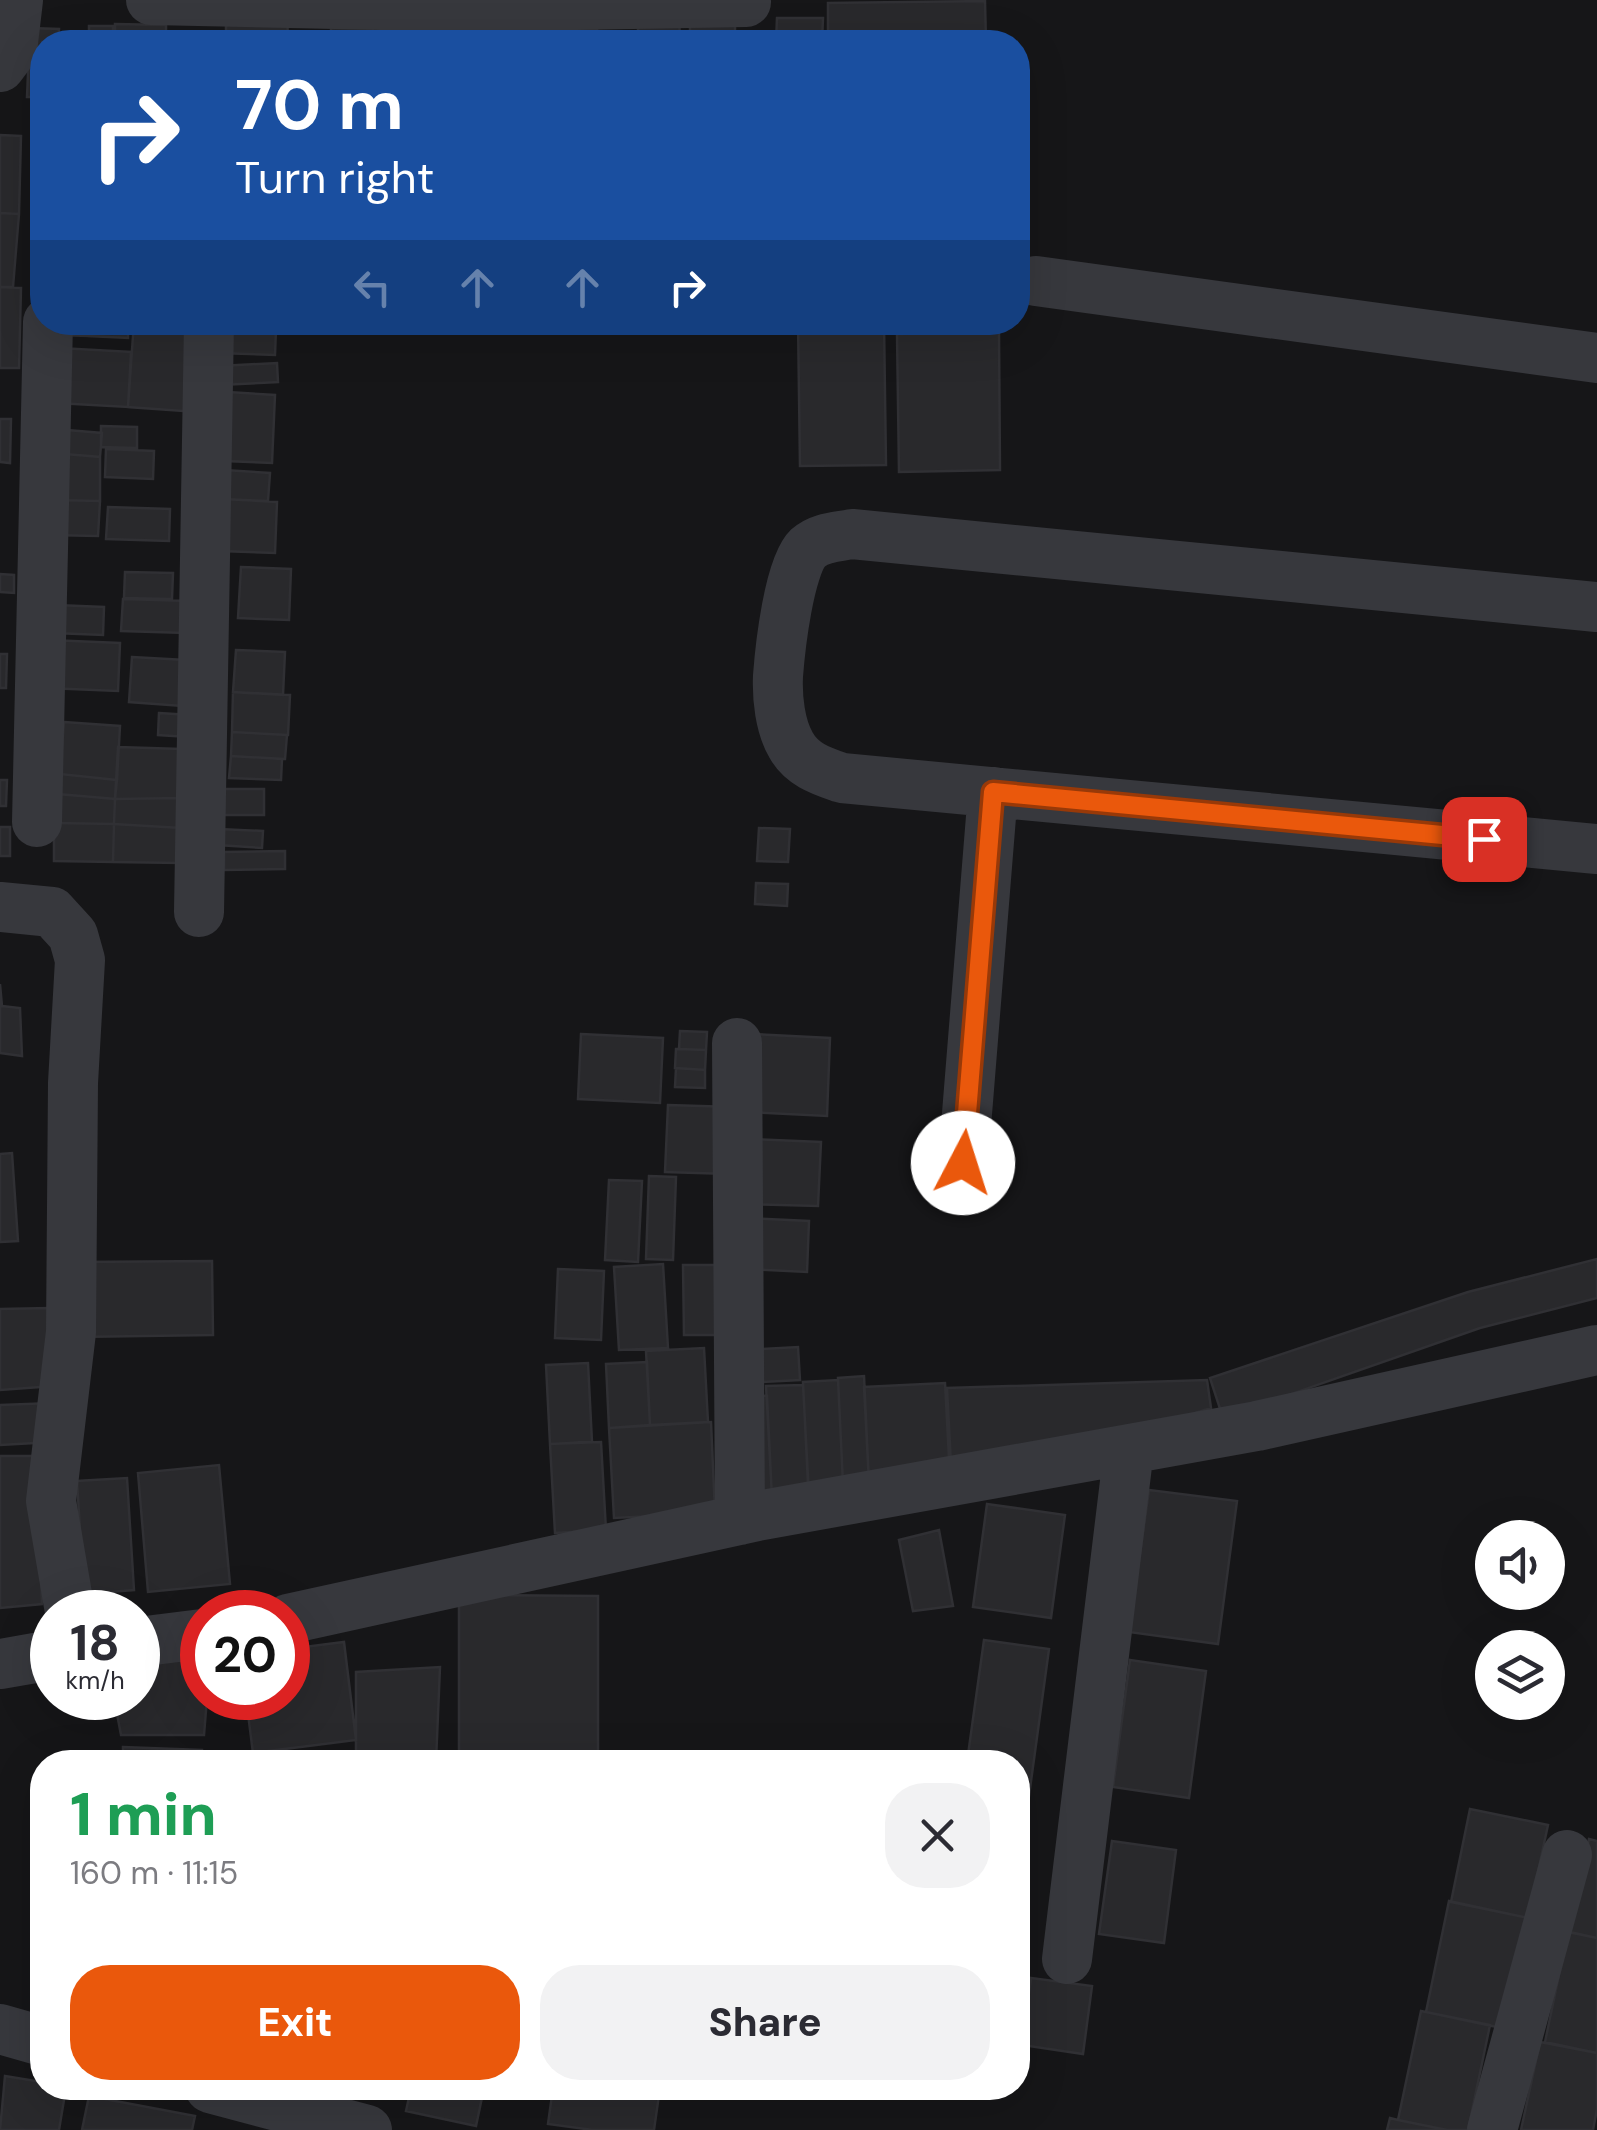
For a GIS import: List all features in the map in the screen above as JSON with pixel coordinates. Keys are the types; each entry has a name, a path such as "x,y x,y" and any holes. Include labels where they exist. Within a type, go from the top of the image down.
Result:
{"street":[{"path":"0,67 12,50 18,0"},
{"path":"152,0 218,16 746,2"},
{"path":"1036,281 1597,358"},
{"path":"37,822 48,335"},
{"path":"199,912 209,335"},
{"path":"1597,607 852,534 819,540 804,551 794,574 778,678 781,719 792,746 810,766 842,778 1597,850"},
{"path":"963,1163 993,792"},
{"path":"0,907 52,912 72,934 80,960 73,1083 71,1332 51,1501 66,1590"},
{"path":"737,1044 740,1520"},
{"path":"310,1613 740,1520 1256,1426 1597,1350"},
{"path":"1067,1960 1128,1449"},
{"path":"0,1664 30,1659"},
{"path":"1492,2130 1567,1855"},
{"path":"0,2029 30,2038"},
{"path":"232,2100 367,2130"}],"building":[{"path":"985,1 986,30 828,30 828,3"},
{"path":"690,6 735,6 735,30 690,30"},
{"path":"287,8 288,30 226,30 226,9"},
{"path":"500,11 501,30 391,30 391,13"},
{"path":"373,12 373,30 331,30 331,13"},
{"path":"525,12 550,12 549,30 524,30"},
{"path":"550,12 570,12 570,30 549,30"},
{"path":"679,12 680,30 638,30 638,14"},
{"path":"580,15 597,15 597,30 580,30"},
{"path":"777,18 823,18 822,30 776,30"},
{"path":"115,24 166,25 166,30 115,30"},
{"path":"89,26 113,26 113,30 89,30"},
{"path":"30,28 59,29 30,30 27,97"},
{"path":"0,135 21,136 19,214 0,213"},
{"path":"0,213 19,214 13,287 0,287"},
{"path":"0,287 21,288 19,368 0,368"},
{"path":"128,335 128,338 88,336"},
{"path":"133,335 201,335 197,412 128,407"},
{"path":"221,335 276,335 275,355 220,353"},
{"path":"798,335 884,335 886,465 800,466"},
{"path":"897,335 999,335 1000,470 899,472"},
{"path":"59,348 131,352 128,407 57,403"},
{"path":"277,363 278,382 221,385 220,366"},
{"path":"228,392 275,395 272,463 225,461"},
{"path":"0,419 11,419 10,463 0,462"},
{"path":"101,426 137,427 137,448 101,447"},
{"path":"55,429 102,433 100,457 53,453"},
{"path":"106,449 154,451 153,479 105,477"},
{"path":"53,453 100,457 100,501 52,500"},
{"path":"224,470 270,473 268,501 223,499"},
{"path":"223,499 277,502 275,553 221,551"},
{"path":"52,500 100,501 98,536 50,535"},
{"path":"108,507 170,509 169,541 106,539"},
{"path":"241,567 291,569 289,620 238,618"},
{"path":"125,572 173,573 172,599 124,598"},
{"path":"0,574 14,575 14,593 0,592"},
{"path":"123,599 187,601 186,633 121,631"},
{"path":"56,605 104,607 103,635 54,633"},
{"path":"49,640 120,643 118,691 47,688"},
{"path":"236,650 285,652 283,695 233,692"},
{"path":"0,654 7,654 6,688 0,688"},
{"path":"132,657 185,660 182,706 129,702"},
{"path":"233,692 290,695 288,735 232,732"},
{"path":"159,713 190,715 188,737 158,735"},
{"path":"64,722 120,726 117,780 60,774"},
{"path":"232,732 287,735 285,759 231,756"},
{"path":"118,747 181,749 181,798 115,799"},
{"path":"231,756 282,759 281,780 229,778"},
{"path":"60,774 117,780 115,799 58,794"},
{"path":"0,780 7,780 6,806 0,806"},
{"path":"211,789 264,789 264,815 211,815"},
{"path":"58,794 115,799 114,824 54,823"},
{"path":"181,798 181,828 114,824 115,799"},
{"path":"54,823 114,824 113,862 54,861"},
{"path":"114,824 181,828 181,863 113,862"},
{"path":"0,827 10,827 10,856 0,856"},
{"path":"759,828 790,829 788,862 757,861"},
{"path":"219,829 263,831 262,848 218,845"},
{"path":"285,851 285,869 224,870 224,852"},
{"path":"756,883 788,884 787,906 755,904"},
{"path":"0,984 2,1006 20,1008 22,1056 0,1053"},
{"path":"680,1031 707,1032 706,1050 679,1049"},
{"path":"581,1034 663,1038 660,1103 578,1099"},
{"path":"752,1034 830,1038 827,1116 748,1112"},
{"path":"676,1049 706,1050 705,1070 675,1068"},
{"path":"676,1068 705,1070 705,1088 675,1087"},
{"path":"668,1105 732,1107 729,1174 665,1172"},
{"path":"752,1139 821,1142 818,1206 749,1204"},
{"path":"12,1153 18,1241 0,1242 0,1154"},
{"path":"649,1176 676,1177 673,1260 646,1259"},
{"path":"609,1180 642,1181 638,1262 605,1260"},
{"path":"747,1218 809,1221 807,1272 745,1269"},
{"path":"1597,1259 1597,1298 1480,1328 1223,1418 1210,1378 1468,1292"},
{"path":"212,1261 213,1335 76,1337 76,1262"},
{"path":"663,1264 668,1348 619,1350 614,1267"},
{"path":"683,1265 726,1265 727,1335 684,1335"},
{"path":"558,1269 604,1271 601,1340 555,1338"},
{"path":"49,1308 53,1386 0,1390 0,1309"},
{"path":"798,1347 800,1380 744,1383 742,1350"},
{"path":"704,1348 708,1422 650,1425 646,1351"},
{"path":"647,1362 650,1425 609,1428 606,1364"},
{"path":"588,1363 592,1442 550,1444 546,1365"},
{"path":"864,1376 869,1483 843,1484 838,1378"},
{"path":"838,1380 843,1484 808,1485 803,1382"},
{"path":"1207,1380 1211,1408 1173,1420 951,1464 947,1388"},
{"path":"945,1383 950,1478 869,1483 864,1387"},
{"path":"803,1385 809,1495 772,1498 766,1386"},
{"path":"746,1395 767,1396 772,1498 745,1498"},
{"path":"52,1403 52,1442 0,1445 0,1405"},
{"path":"711,1422 715,1513 614,1518 609,1428"},
{"path":"601,1442 606,1530 555,1533 550,1444"},
{"path":"0,1456 36,1456 41,1590 30,1590 30,1605 0,1608"},
{"path":"219,1465 230,1584 148,1590 138,1473"},
{"path":"127,1478 134,1590 84,1590 77,1481"},
{"path":"1149,1490 1237,1501 1218,1644 1129,1632"},
{"path":"987,1504 1065,1515 1051,1618 973,1607"},
{"path":"939,1530 953,1606 913,1611 899,1540"},
{"path":"459,1595 598,1596 598,1750 459,1750"},
{"path":"984,1640 1049,1649 1030,1789 1030,1750 969,1750"},
{"path":"344,1642 356,1740 253,1750 249,1720 310,1720 310,1646"},
{"path":"180,1658 180,1720 205,1720 204,1735 121,1735 118,1720 160,1720 160,1663"},
{"path":"1130,1660 1206,1671 1189,1798 1113,1787"},
{"path":"440,1667 437,1750 356,1750 356,1672"},
{"path":"123,1747 202,1750 123,1750"},
{"path":"1470,1809 1548,1825 1528,1918 1451,1902"},
{"path":"1589,1839 1597,1841 1597,1938 1570,1932"},
{"path":"1112,1841 1176,1850 1164,1943 1099,1934"},
{"path":"1449,1901 1528,1918 1506,2029 1426,2012"},
{"path":"1568,1932 1597,1938 1597,2053 1545,2042"},
{"path":"1031,1978 1092,1986 1083,2054 1030,2046"},
{"path":"1421,2011 1490,2025 1468,2130 1398,2120"},
{"path":"1540,2042 1597,2053 1593,2130 1521,2130"},
{"path":"5,2076 30,2080 30,2100 64,2100 59,2130 0,2130"},
{"path":"88,2100 110,2100 195,2116 192,2130 82,2130"},
{"path":"408,2100 481,2100 476,2126 406,2111"},
{"path":"551,2100 658,2100 654,2130 593,2130 548,2124"},
{"path":"1390,2118 1398,2120 1447,2130 1387,2130"}],"route":[{"path":"963,1163 993,792 1484,839"}]}
